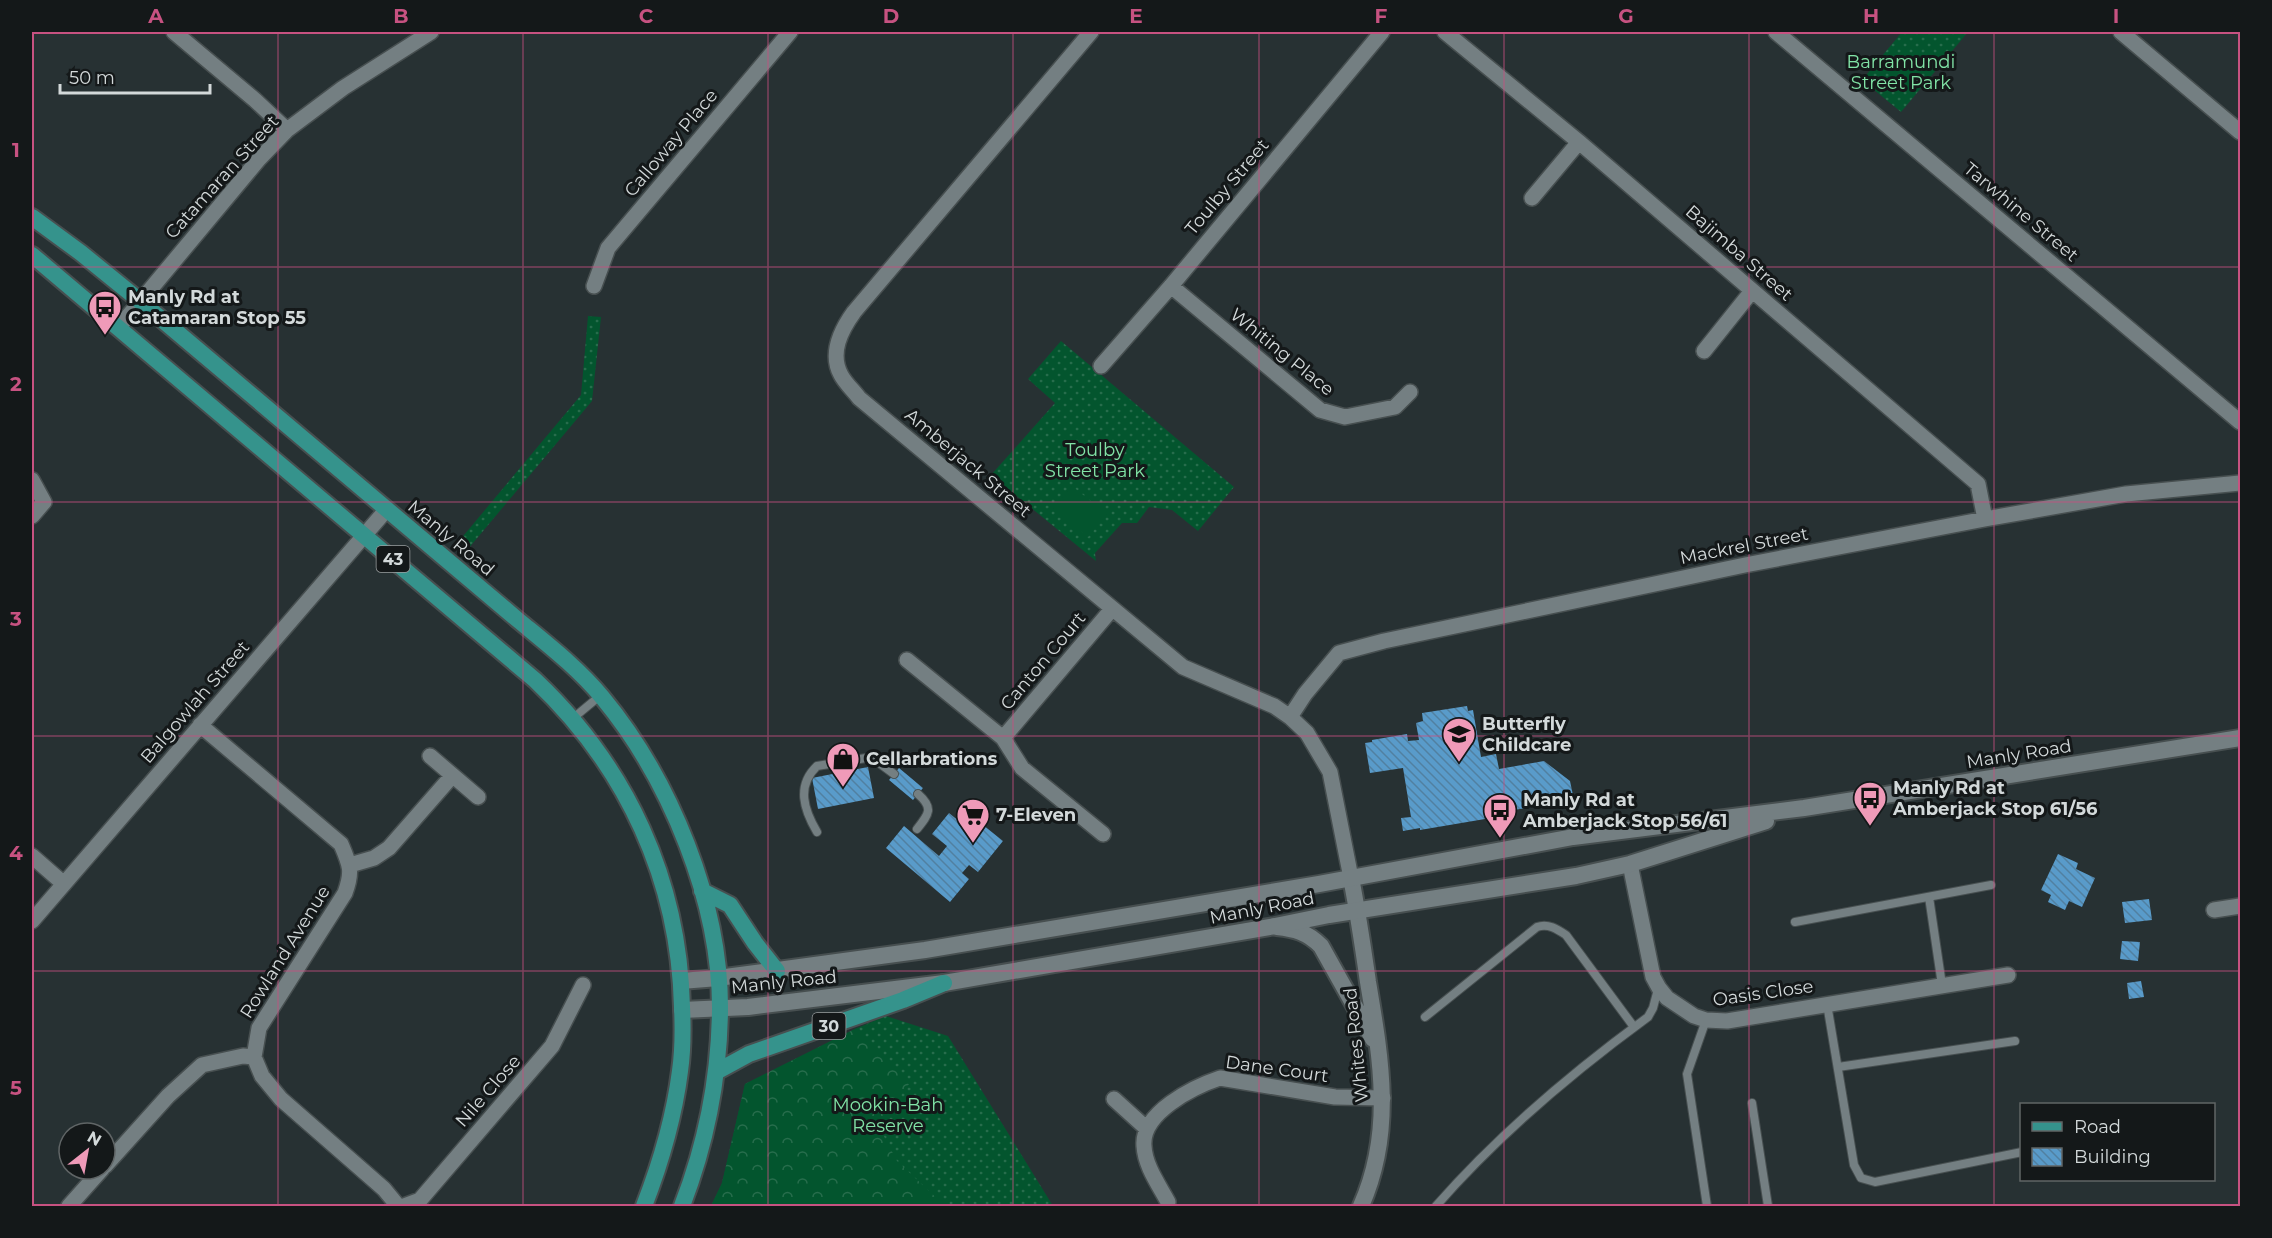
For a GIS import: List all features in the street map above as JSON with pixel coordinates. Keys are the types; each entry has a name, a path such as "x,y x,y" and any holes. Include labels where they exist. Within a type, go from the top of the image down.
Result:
{"main road":[{"name":"Manly Road","path":"32,218 81,253 140,301 566,661 600,695 629,733 661,787 692,858 714,945 718,978 720,1009 716,1072 703,1143 682,1206"},
{"name":"43","path":"32,255 509,657 557,701 599,752 640,821 670,909 681,981"},
{"name":"Manly Road","path":"681,981 925,951 1351,878 1573,837 1804,808 2241,738"},
{"name":"Manly Road","path":"682,1010 720,1009 944,983 1358,911 1576,876 1629,864 1804,808"},
{"name":"Whites Road","path":"1351,878 1380,1051 1383,1098 1382,1129 1369,1187 1361,1206"},
{"path":"702,891 730,905 759,950 777,971"},
{"path":"1275,926 1297,930 1311,936 1321,946 1380,1051"},
{"path":"644,1206 673,1115 681,1069 681,981"},
{"name":"30","path":"716,1072 749,1054 903,1000 944,983"}],"street":[{"path":"174,32 287,130"},
{"name":"Catamaran Street","path":"119,327 259,159 287,130 343,88 431,32"},
{"name":"Calloway Place","path":"594,286 608,248 790,32"},
{"name":"Amberjack Street","path":"1091,32 854,312 840,332 836,350 840,375 859,398 1184,667 1274,706 1307,733 1330,772 1351,878"},
{"name":"Toulby Street","path":"1101,366 1171,286 1382,32"},
{"name":"Bajimba Street","path":"1445,32 1579,142 1978,484 1985,519"},
{"name":"Tarwhine Street","path":"1776,32 2241,422"},
{"path":"2121,32 2241,132"},
{"path":"1532,198 1579,142"},
{"name":"Whiting Place","path":"1171,286 1320,410 1345,417 1395,407 1410,392"},
{"path":"1704,351 1752,291"},
{"path":"32,480 44,502 32,516"},
{"name":"Mackrel Street","path":"1290,717 1305,694 1339,652 1721,570 1985,519 2126,495 2241,483"},
{"name":"Balgowlah Street","path":"32,921 387,509"},
{"name":"Canton Court","path":"1004,738 1112,609"},
{"path":"907,660 1004,738 1022,768 1102,834"},
{"path":"200,725 341,844 350,865 374,858 389,848 452,776"},
{"path":"430,756 478,798"},
{"path":"32,856 64,884"},
{"name":"Oasis Close","path":"1629,864 1653,977 1667,998 1684,1010 1706,1020 1726,1021 2008,975"},
{"name":"Rowland Avenue","path":"254,1057 259,1028 345,893 351,876 350,865"},
{"path":"2214,910 2241,906"},
{"name":"Nile Close","path":"404,1206 420,1200 552,1046 582,985"},
{"path":"117,1153 168,1096 202,1065 243,1056 254,1057 262,1076 281,1098 384,1189 398,1206"},
{"name":"Dane Court","path":"1146,1128 1157,1114 1188,1092 1220,1078 1335,1097 1383,1098"},
{"path":"1114,1099 1146,1128 1143,1145 1148,1165 1168,1202"},
{"path":"69,1206 92,1181"}],"lane":[{"path":"572,719 600,695"},
{"path":"817,832 806,813 803,798 806,780 817,766 866,758 875,760 894,774"},
{"path":"917,829 927,817 929,808 926,801 918,794"},
{"path":"1795,922 1991,885"},
{"path":"1929,897 1942,986"},
{"path":"1425,1017 1536,927 1542,925 1555,927 1566,935 1634,1027"},
{"path":"1436,1206 1516,1121 1576,1071 1648,1017 1659,988"},
{"path":"1827,1004 1854,1165 1861,1178 1875,1182 2020,1152"},
{"path":"1706,1020 1687,1074 1707,1206"},
{"path":"1838,1068 2015,1041"},
{"path":"1752,1103 1768,1206"}],"green space":[{"name":"Barramundi Street Park","path":"1902,32 1968,32 1901,112 1862,80"},
{"path":"588,316 601,317 592,401 468,549 459,541 581,395"},
{"name":"Toulby Street Park","path":"1061,341 1234,487 1198,531 1172,510 1149,507 1137,523 1122,523 1095,553 1096,561 991,475 1055,403 1028,379"},
{"path":"1072,486 1107,514 1088,537 1053,509"},
{"name":"Mookin-Bah Reserve","path":"886,1016 948,1036 1053,1206 711,1206 722,1183 745,1084"},
{"path":"857,1028 909,1084 878,1125 897,1161 945,1206 711,1206 722,1183 745,1084"}],"building":[{"path":"1467,706 1468,711 1473,710 1481,757 1496,754 1499,769 1544,761 1570,781 1574,800 1484,815 1485,819 1403,831 1401,818 1411,817 1403,768 1370,773 1365,743 1407,734 1408,741 1419,740 1416,723 1423,721 1422,713"},
{"name":"Cellarbrations","path":"868,767 874,798 818,809 812,778"},
{"path":"899,768 923,788 913,800 889,780"},
{"path":"949,813 971,831 978,821 1003,841 978,872 969,865 962,873 969,879 950,902 886,848 904,826 939,856 947,846 932,834"},
{"path":"2058,854 2078,863 2076,869 2095,878 2082,907 2069,901 2065,910 2048,902 2051,895 2041,890"},
{"path":"2149,899 2152,920 2125,923 2122,902"},
{"path":"2122,941 2140,942 2138,961 2120,959"},
{"path":"2141,981 2144,997 2129,999 2127,983"}],"place":[{"name":"Manly Rd at Catamaran Stop 55","path":"105,336"},
{"name":"Butterfly Childcare","path":"1459,763"},
{"name":"Cellarbrations","path":"843,788"},
{"name":"Manly Rd at Amberjack Stop 61/56","path":"1870,827"},
{"name":"Manly Rd at Amberjack Stop 56/61","path":"1500,839"},
{"name":"7-Eleven","path":"973,844"}]}
